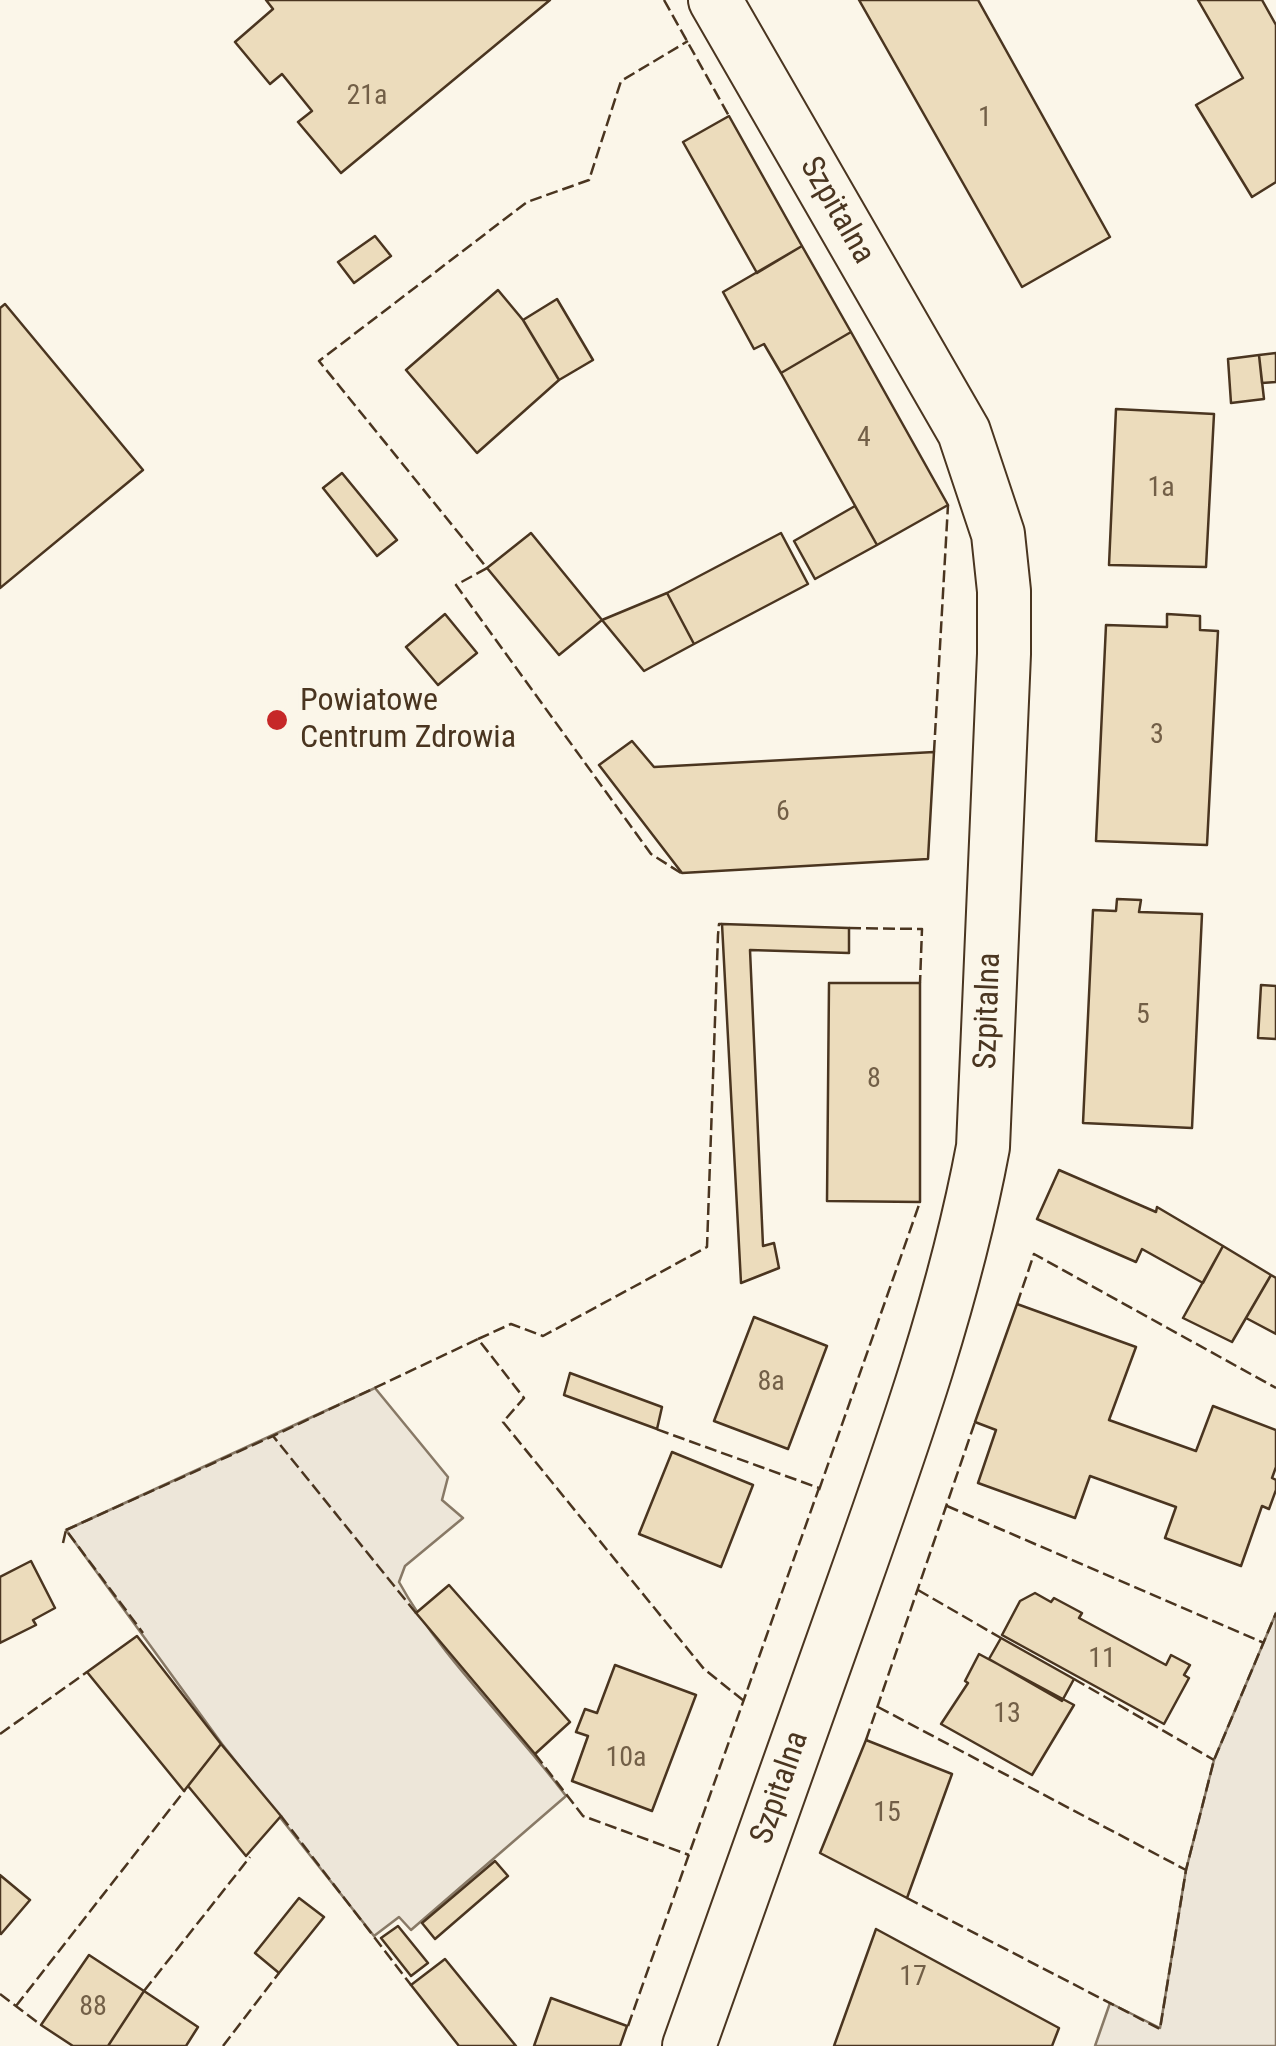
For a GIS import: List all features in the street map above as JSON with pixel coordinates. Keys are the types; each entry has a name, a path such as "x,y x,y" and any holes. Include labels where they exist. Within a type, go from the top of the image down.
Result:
{"street":[{"name":"Szpitalna","path":"689,2046 874,1524 940,1330 969,1224 983,1148 1004,638 998,534 964,432 715,0"}],"shaded area":[{"path":"375,1388 448,1477 442,1500 463,1518 405,1566 399,1582 456,1664 566,1796 411,1930 399,1917 374,1936 222,1744 66,1530"},
{"path":"1276,1613 1276,2046 1095,2046 1110,2003 1160,2028 1186,1870 1214,1760"}],"building":[{"path":"266,0 550,0 341,173 298,122 312,111 282,74 270,84 235,42 273,9"},
{"path":"859,0 978,0 1110,237 1022,287"},
{"path":"1198,0 1262,0 1276,25 1276,182 1252,197 1196,105 1243,78"},
{"path":"729,116 802,246 757,273 683,142"},
{"path":"375,236 391,256 354,283 338,262"},
{"path":"802,246 851,332 781,373 764,344 754,349 723,292"},
{"path":"498,290 523,320 559,380 477,453 406,370"},
{"path":"557,299 593,360 559,380 523,320"},
{"path":"5,304 143,470 0,588 0,308"},
{"path":"851,332 948,505 877,545 781,373"},
{"path":"1276,353 1276,382 1262,383 1259,355"},
{"path":"1259,355 1264,399 1231,403 1228,359"},
{"path":"1116,409 1214,414 1206,567 1109,565"},
{"path":"342,473 397,540 377,556 323,488"},
{"path":"855,506 877,545 815,579 794,541"},
{"path":"531,533 602,620 559,655 487,568"},
{"path":"781,533 808,584 694,644 667,593"},
{"path":"667,593 694,644 644,671 602,620"},
{"path":"445,614 477,653 438,685 406,647"},
{"path":"1167,614 1200,616 1200,630 1218,631 1207,845 1096,841 1106,625 1167,627"},
{"path":"632,741 654,767 934,752 928,859 682,873 599,765"},
{"path":"1117,899 1141,900 1139,912 1202,914 1192,1128 1083,1123 1093,910 1116,911"},
{"path":"722,924 849,928 849,953 750,950 763,1246 774,1243 779,1268 741,1283"},
{"path":"829,983 920,983 920,1202 827,1201"},
{"path":"1261,985 1276,986 1276,1039 1258,1038"},
{"path":"1059,1170 1156,1212 1157,1207 1223,1246 1203,1283 1142,1249 1136,1262 1037,1219"},
{"path":"1223,1246 1271,1275 1232,1342 1183,1318"},
{"path":"1271,1275 1276,1278 1276,1334 1246,1318"},
{"path":"1017,1304 1136,1347 1109,1420 1196,1451 1213,1406 1276,1430 1276,1467 1272,1478 1276,1480 1276,1490 1269,1509 1262,1506 1241,1566 1165,1538 1176,1507 1090,1476 1075,1518 978,1483 996,1430 975,1422"},
{"path":"754,1317 827,1346 788,1449 714,1421"},
{"path":"570,1373 662,1407 657,1429 564,1395"},
{"path":"672,1452 753,1485 721,1567 639,1534"},
{"path":"31,1561 55,1608 33,1620 36,1625 0,1643 0,1577"},
{"path":"449,1585 570,1722 535,1754 416,1613"},
{"path":"1035,1593 1082,1613 1079,1618 1166,1665 1171,1655 1190,1665 1184,1675 1189,1678 1164,1724 1002,1635 1020,1601"},
{"path":"137,1636 221,1744 184,1791 87,1672"},
{"path":"1001,1638 1074,1679 1062,1701 989,1659"},
{"path":"979,1654 1074,1705 1032,1775 941,1724 968,1683 965,1681"},
{"path":"615,1665 696,1695 652,1811 572,1781 588,1736 576,1732 585,1709 597,1713"},
{"path":"866,1740 952,1774 907,1898 820,1853"},
{"path":"221,1744 281,1816 246,1856 188,1786"},
{"path":"495,1861 508,1876 435,1939 422,1923"},
{"path":"0,1875 30,1900 1,1934 0,1933"},
{"path":"299,1898 324,1917 279,1973 255,1953"},
{"path":"398,1926 428,1963 411,1976 381,1938"},
{"path":"876,1929 1059,2028 1052,2046 834,2046"},
{"path":"89,1955 144,1991 108,2046 73,2046 41,2025"},
{"path":"445,1959 516,2046 459,2046 411,1985"},
{"path":"144,1991 198,2027 186,2046 108,2046"},
{"path":"551,1998 627,2026 620,2046 534,2046"}],"fence":[{"path":"664,0 729,116"},
{"path":"681,873 651,854 456,585 487,568 319,361 527,202 589,180 621,81 688,41"},
{"path":"934,752 948,505"},
{"path":"478,1339 511,1324 543,1336 707,1247 718,935 722,924"},
{"path":"849,928 922,929 920,983"},
{"path":"819,1490 920,1202"},
{"path":"1017,1304 1034,1254 1276,1388"},
{"path":"416,1613 273,1436 478,1339 524,1398 503,1422 704,1669 744,1701"},
{"path":"866,1740 975,1422"},
{"path":"628,2026 819,1488 656,1429"},
{"path":"66,1530 273,1436"},
{"path":"947,1506 1264,1643"},
{"path":"63,1543 66,1530 143,1633"},
{"path":"918,1590 1001,1638"},
{"path":"907,1898 1160,2029 1186,1870 1214,1760 1276,1613"},
{"path":"0,1734 87,1672"},
{"path":"1074,1679 1214,1760"},
{"path":"878,1707 1186,1870"},
{"path":"535,1754 583,1816 689,1855"},
{"path":"16,2006 185,1790"},
{"path":"281,1816 411,1985"},
{"path":"144,1991 250,1857"},
{"path":"223,2046 279,1973"},
{"path":"0,1994 41,2025"}],"place":[{"name":"Powiatowe Centrum Zdrowia","path":"277,720"}]}
